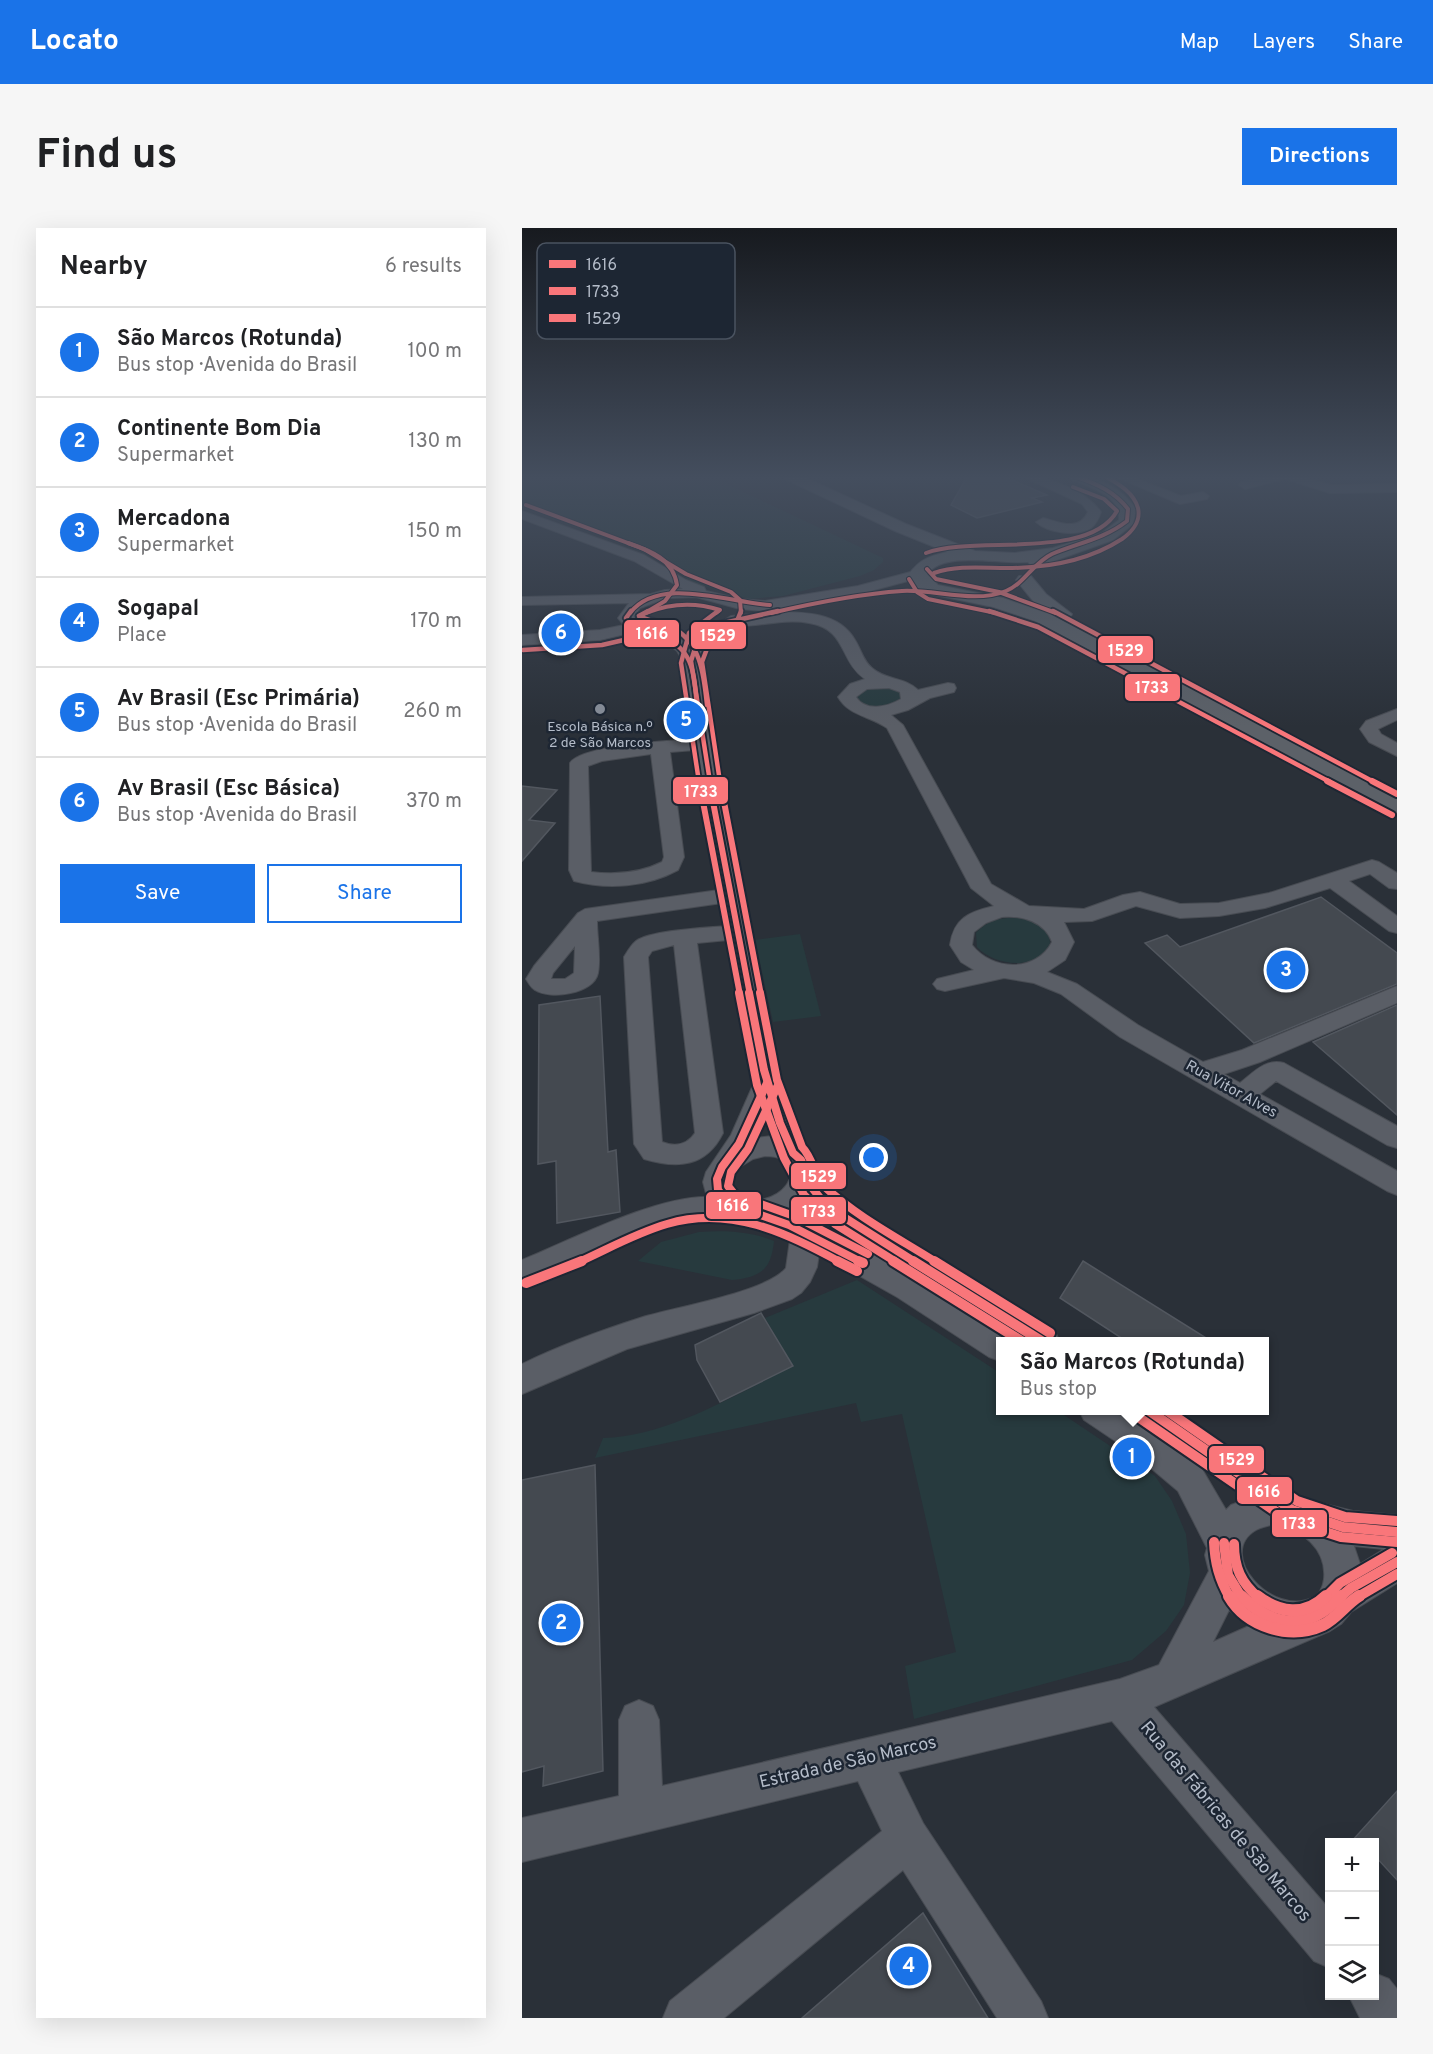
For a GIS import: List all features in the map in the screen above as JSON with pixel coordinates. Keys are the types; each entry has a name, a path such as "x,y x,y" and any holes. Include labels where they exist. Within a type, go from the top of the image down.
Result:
{"main road":[{"path":"915,561 921,570 924,584 947,593 997,602 1042,617 1397,806"},
{"path":"921,570 939,561"},
{"path":"1006,561 1018,564 1040,598 1065,615 1397,789"},
{"path":"947,593 997,593 1019,585 1036,563 1041,561"}],"street":[{"path":"643,561 681,583 720,598 731,606 731,612 720,624 695,644 691,661 703,744 767,1083 780,1123 813,1189 821,1199 842,1215 1038,1337"},
{"path":"522,601 653,597 686,592 753,606 782,604 889,584 921,570"},
{"path":"631,623 627,614 635,605 653,597 667,583 662,572"},
{"path":"658,633 685,633 720,624 885,593 924,590 947,593"},
{"path":"844,634 852,613 865,601 885,593"},
{"path":"577,599 613,605 622,610 631,623 679,644 691,661"},
{"path":"720,624 800,617 826,624 844,634 863,669 875,678 898,685 911,693 907,704 896,716 894,725"},
{"path":"522,640 600,635 631,623"},
{"path":"863,669 860,680 847,697 848,701 862,710 883,717 894,725 982,888 997,899 1051,922 1057,928 1062,946 1061,970 1069,989"},
{"path":"851,690 870,683 945,688 924,694 907,704 885,711 862,710"},
{"path":"1397,714 1372,725 1369,729 1375,738 1397,750"},
{"path":"660,748 674,857 671,866 658,874 618,879 596,881 582,876 580,870 579,763 598,755 660,748 703,744"},
{"path":"965,934 986,914 1003,911 1057,916 1092,914 1138,898 1163,908 1179,911 1257,905 1372,866 1397,883"},
{"path":"1333,880 1349,902 1397,926"},
{"path":"982,888 978,908 965,934 960,959 954,973 941,987 1009,971 1040,967 1049,962 1071,931 1092,914"},
{"path":"586,918 593,914 731,895"},
{"path":"685,939 709,1133 706,1141 698,1149 686,1155 675,1156 654,1152 648,1144 636,957 644,946 652,943 738,932"},
{"name":"Rua Vitor Alves","path":"965,934 971,959 991,968 1036,976 1069,989 1129,1031 1397,1184"},
{"path":"1200,1072 1251,1056 1397,994"},
{"path":"1241,1095 1275,1069 1397,1138"},
{"path":"767,1083 748,1127 717,1179 718,1190 729,1204 805,1233 906,1285 996,1344"},
{"path":"522,1273 651,1219 696,1208 763,1211 781,1207 792,1200 803,1188 800,1163 783,1149 765,1146 749,1149 735,1155 727,1162"},
{"path":"522,1380 606,1344 759,1298 790,1285 799,1275 803,1263 805,1233"},
{"path":"1104,1415 1145,1442 1190,1480 1245,1601 1259,1611 1282,1620 1306,1621 1330,1608 1338,1598 1344,1581 1342,1564 1336,1546 1324,1530 1154,1415"},
{"path":"1173,1680 1226,1559 1230,1528 1241,1516 1256,1509 1274,1506 1336,1525 1397,1532"},
{"path":"1338,1598 1397,1562"},
{"name":"Estrada de São Marcos","path":"522,1840 1120,1699 1173,1680 1306,1621"},
{"name":"Rua das Fábricas de São Marcos","path":"1120,1699 1325,1941"},
{"path":"639,1720 641,1812"},
{"path":"869,1758 908,1838 1024,2018"},
{"path":"687,2018 908,1838"},
{"path":"1376,2000 1391,2018"}],"green space":[{"path":"658,561 883,561 874,570 860,576 783,596 749,599 694,583"},
{"path":"886,687 900,692 901,698 885,707 872,707 855,699 857,693 867,688"},
{"path":"1019,918 1039,926 1049,937 1050,943 1036,959 1027,962 1005,962 977,947 976,933 985,925 1001,919"},
{"path":"800,934 821,1016 773,1022 755,940"},
{"path":"699,1232 737,1232 756,1235 774,1241 773,1251 763,1270 750,1277 732,1280 638,1261 661,1242"},
{"path":"857,1280 996,1370 996,1415 1064,1415 1155,1476 1172,1501 1186,1534 1190,1573 1184,1605 1166,1631 1132,1660 914,1719 905,1666 956,1652 902,1414 861,1422 856,1403 595,1458 603,1438 627,1436 676,1422 725,1401 793,1366 765,1318"}],"building":[{"path":"522,786 557,790 529,820 555,823 522,861"},
{"path":"1321,897 1397,953 1397,984 1254,1043 1145,943 1167,935 1180,947"},
{"path":"600,996 608,1152 616,1150 620,1212 557,1223 556,1161 538,1164 539,1005"},
{"path":"1397,1005 1397,1115 1313,1042"},
{"path":"1083,1261 1205,1337 1120,1337 1060,1298"},
{"path":"761,1313 793,1366 720,1402 697,1360 695,1345"},
{"path":"595,1465 603,1771 543,1786 544,1766 522,1772 522,1480"},
{"path":"1397,1791 1397,1880 1379,1860 1379,1838 1355,1838"},
{"path":"923,1913 988,2018 802,2018"}],"transit line":[{"name":"1529","path":"663,561 686,574 731,592 740,600 741,616 709,644 702,662 718,772 777,1080 802,1147 810,1155 822,1184 848,1207 1050,1333"},
{"name":"1529","path":"665,561 672,568 677,585 665,601 639,616 671,627 684,635 691,643 700,662 707,705"},
{"name":"1616","path":"1035,1337 842,1216 821,1199 813,1189 801,1160 793,1153 780,1123 764,1070 708,774 691,661 698,639 710,628 719,624 811,604 880,593 903,591 963,595 999,593 1013,587 1040,561"},
{"name":"1733","path":"934,573 961,567 1022,568 1071,561"},
{"name":"1529","path":"927,569 936,579 999,592 1047,608 1397,794"},
{"name":"1733","path":"909,579 917,592 928,599 994,612 1038,627 1392,815"},
{"name":"1616","path":"697,706 693,672 680,646 633,625 626,618 637,603 652,596 671,593 770,605"},
{"name":"1733","path":"642,620 639,616 668,605 699,604 720,610 689,633 681,663 698,776 757,1085 784,1158 801,1190 818,1211 1015,1337"},
{"name":"1733","path":"523,650 602,645 637,637"},
{"name":"1616","path":"767,1083 739,1144 722,1167 717,1179 718,1190 729,1204 789,1225 863,1263"},
{"name":"1529","path":"777,1087 748,1149 731,1172 728,1186 735,1195 794,1216 868,1254"},
{"name":"1733","path":"526,1283 649,1230 703,1217 721,1217 757,1224 792,1237 857,1271"},
{"name":"1616","path":"1155,1415 1292,1510 1343,1527 1397,1532"},
{"name":"1529","path":"1173,1415 1297,1501 1345,1517 1397,1521"},
{"name":"1733","path":"1141,1419 1288,1520 1341,1537 1397,1542"},
{"name":"1733","path":"1214,1542 1215,1563 1221,1582 1231,1600 1261,1625 1280,1631 1300,1631 1321,1626 1355,1599 1397,1574"},
{"name":"1616","path":"1224,1543 1225,1567 1240,1595 1263,1613 1292,1622 1312,1619 1322,1614 1345,1592 1397,1562"},
{"name":"1529","path":"1234,1544 1234,1558 1238,1571 1248,1588 1267,1603 1291,1611 1300,1611 1316,1605 1340,1583 1392,1553"}],"place":[{"name":"Av Brasil (Esc Básica)","path":"561,633"},
{"name":"Escola Básica n.º 2 de São Marcos","path":"600,709"},
{"name":"Av Brasil (Esc Primária)","path":"686,720"},
{"name":"Mercadona","path":"1286,970"},
{"name":"São Marcos (Rotunda)","path":"1132,1457"},
{"name":"Continente Bom Dia","path":"561,1623"},
{"name":"Sogapal","path":"909,1966"}]}
